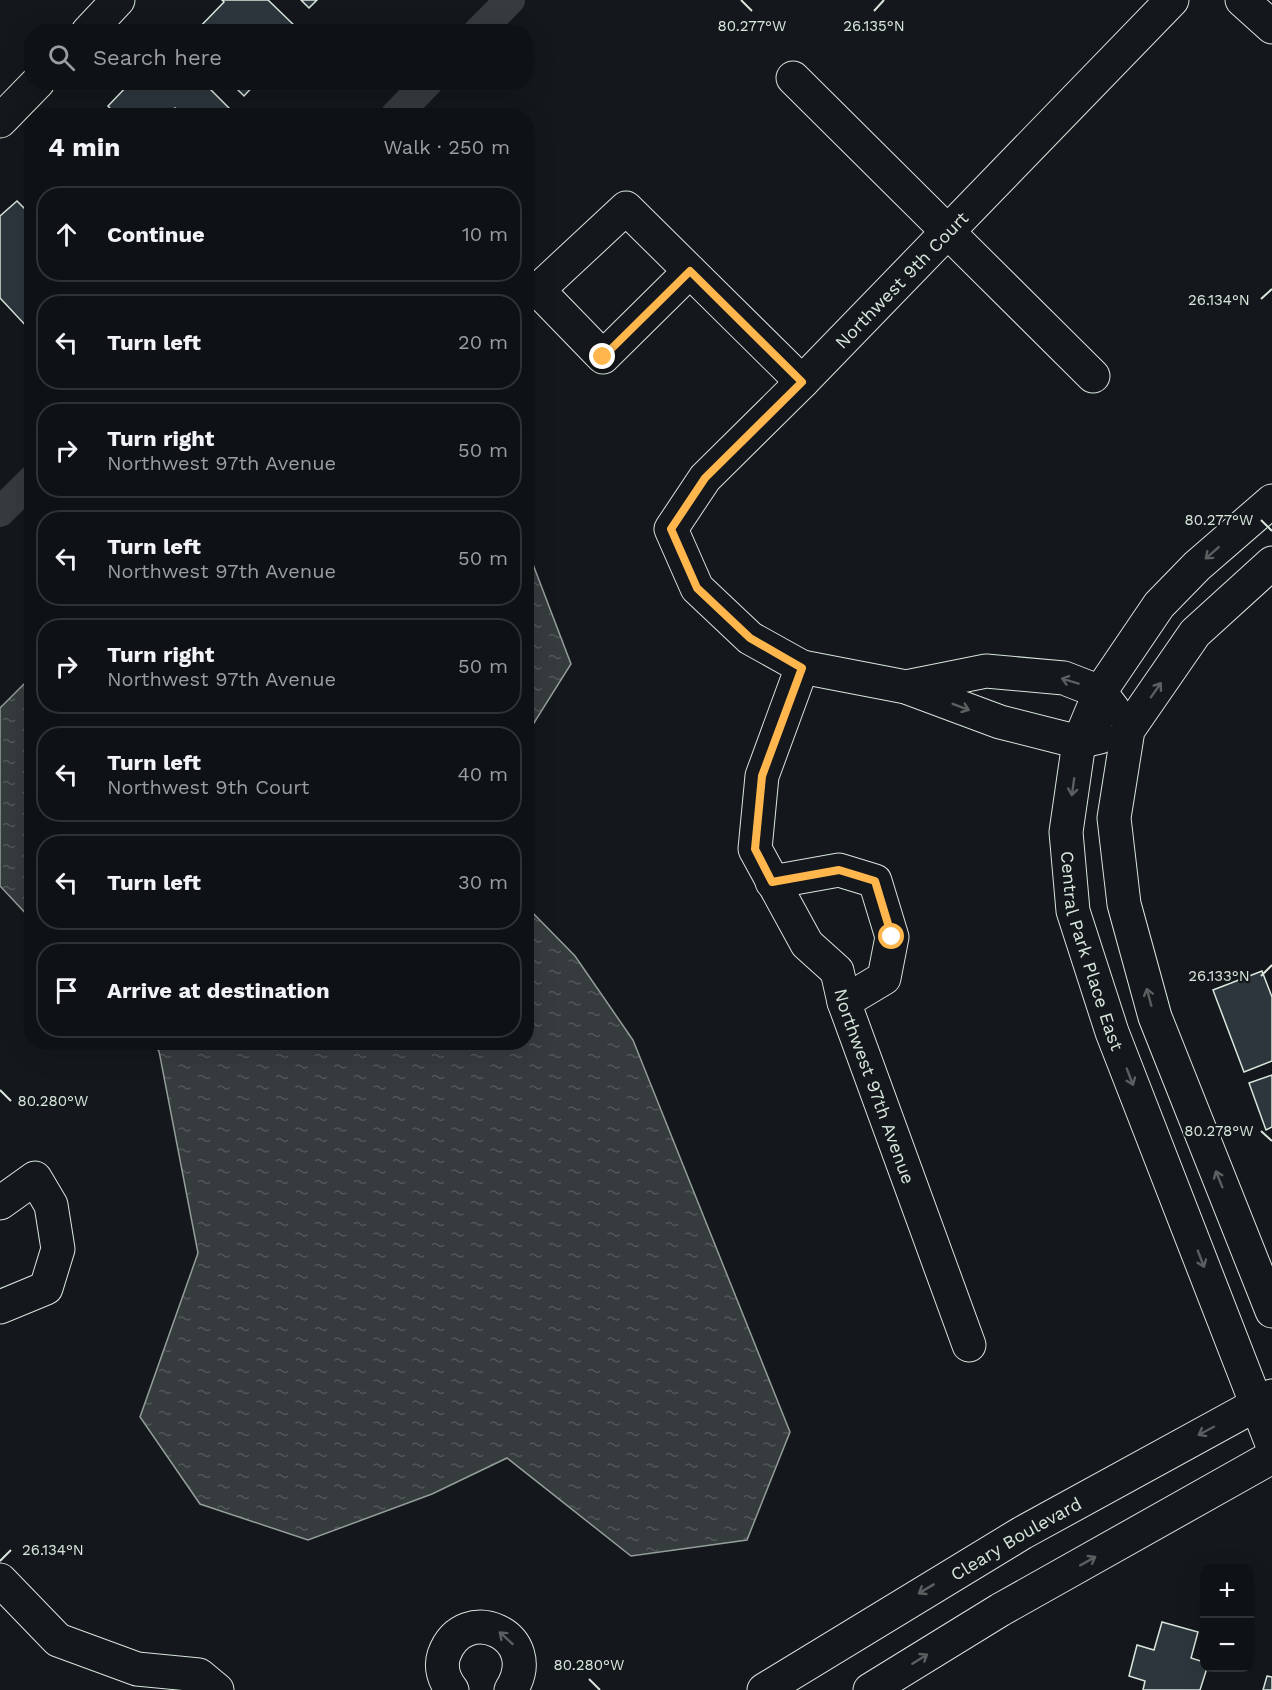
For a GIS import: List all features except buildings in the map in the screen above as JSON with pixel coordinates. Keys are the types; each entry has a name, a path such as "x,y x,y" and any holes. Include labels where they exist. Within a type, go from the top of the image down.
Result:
{"street":[{"path":"96,24 118,0"},
{"name":"Northwest 9th Court","path":"802,382 1172,0"},
{"path":"1242,0 1272,27"},
{"path":"793,78 1093,376"},
{"path":"0,122 30,90"},
{"path":"690,271 603,357 538,290 626,208 690,271 802,382 705,478 671,529 697,588 750,638 802,668 906,687 1000,722 1078,742 1128,730"},
{"name":"Central Park Place East","path":"1272,501 1197,566 1159,605 1100,692 1078,742 1066,832 1073,911 1112,1032 1265,1400 1272,1444"},
{"path":"1272,563 1195,633 1128,730 1114,819 1124,904 1155,1017 1272,1311"},
{"name":"Northwest 97th Avenue","path":"802,668 762,776 755,849 807,944 837,971 844,1002 969,1345"},
{"path":"906,687 986,671 1064,678 1100,692 1128,730"},
{"path":"772,882 839,870 875,881 892,937 884,978 844,1002"},
{"path":"0,1203 35,1178 51,1205 58,1249 46,1287 0,1307"},
{"name":"Cleary Boulevard","path":"764,1690 1022,1533 1265,1400"},
{"path":"870,1690 1000,1610 1272,1457"},
{"path":"0,1580 58,1640 173,1682 199,1675 217,1690"},
{"path":"446,1688 443,1659 447,1647 461,1633 479,1626 493,1628 504,1634 513,1644 520,1667 511,1690"}],"water":[{"path":"534,567 571,664 534,723"},
{"path":"24,684 24,912 0,886 0,708"},
{"path":"534,914 575,956 633,1040 790,1432 747,1540 631,1556 507,1458 432,1494 308,1540 200,1504 140,1417 198,1253 159,1051 534,1050"}],"waterway":[{"path":"486,24 510,0"},
{"path":"403,108 420,90"},
{"path":"0,512 24,488"}],"route":[{"path":"603,357 690,271 802,382 705,478 671,529 697,588 750,638 802,668 762,776 755,849 772,882 839,870 875,881 892,937"}]}
